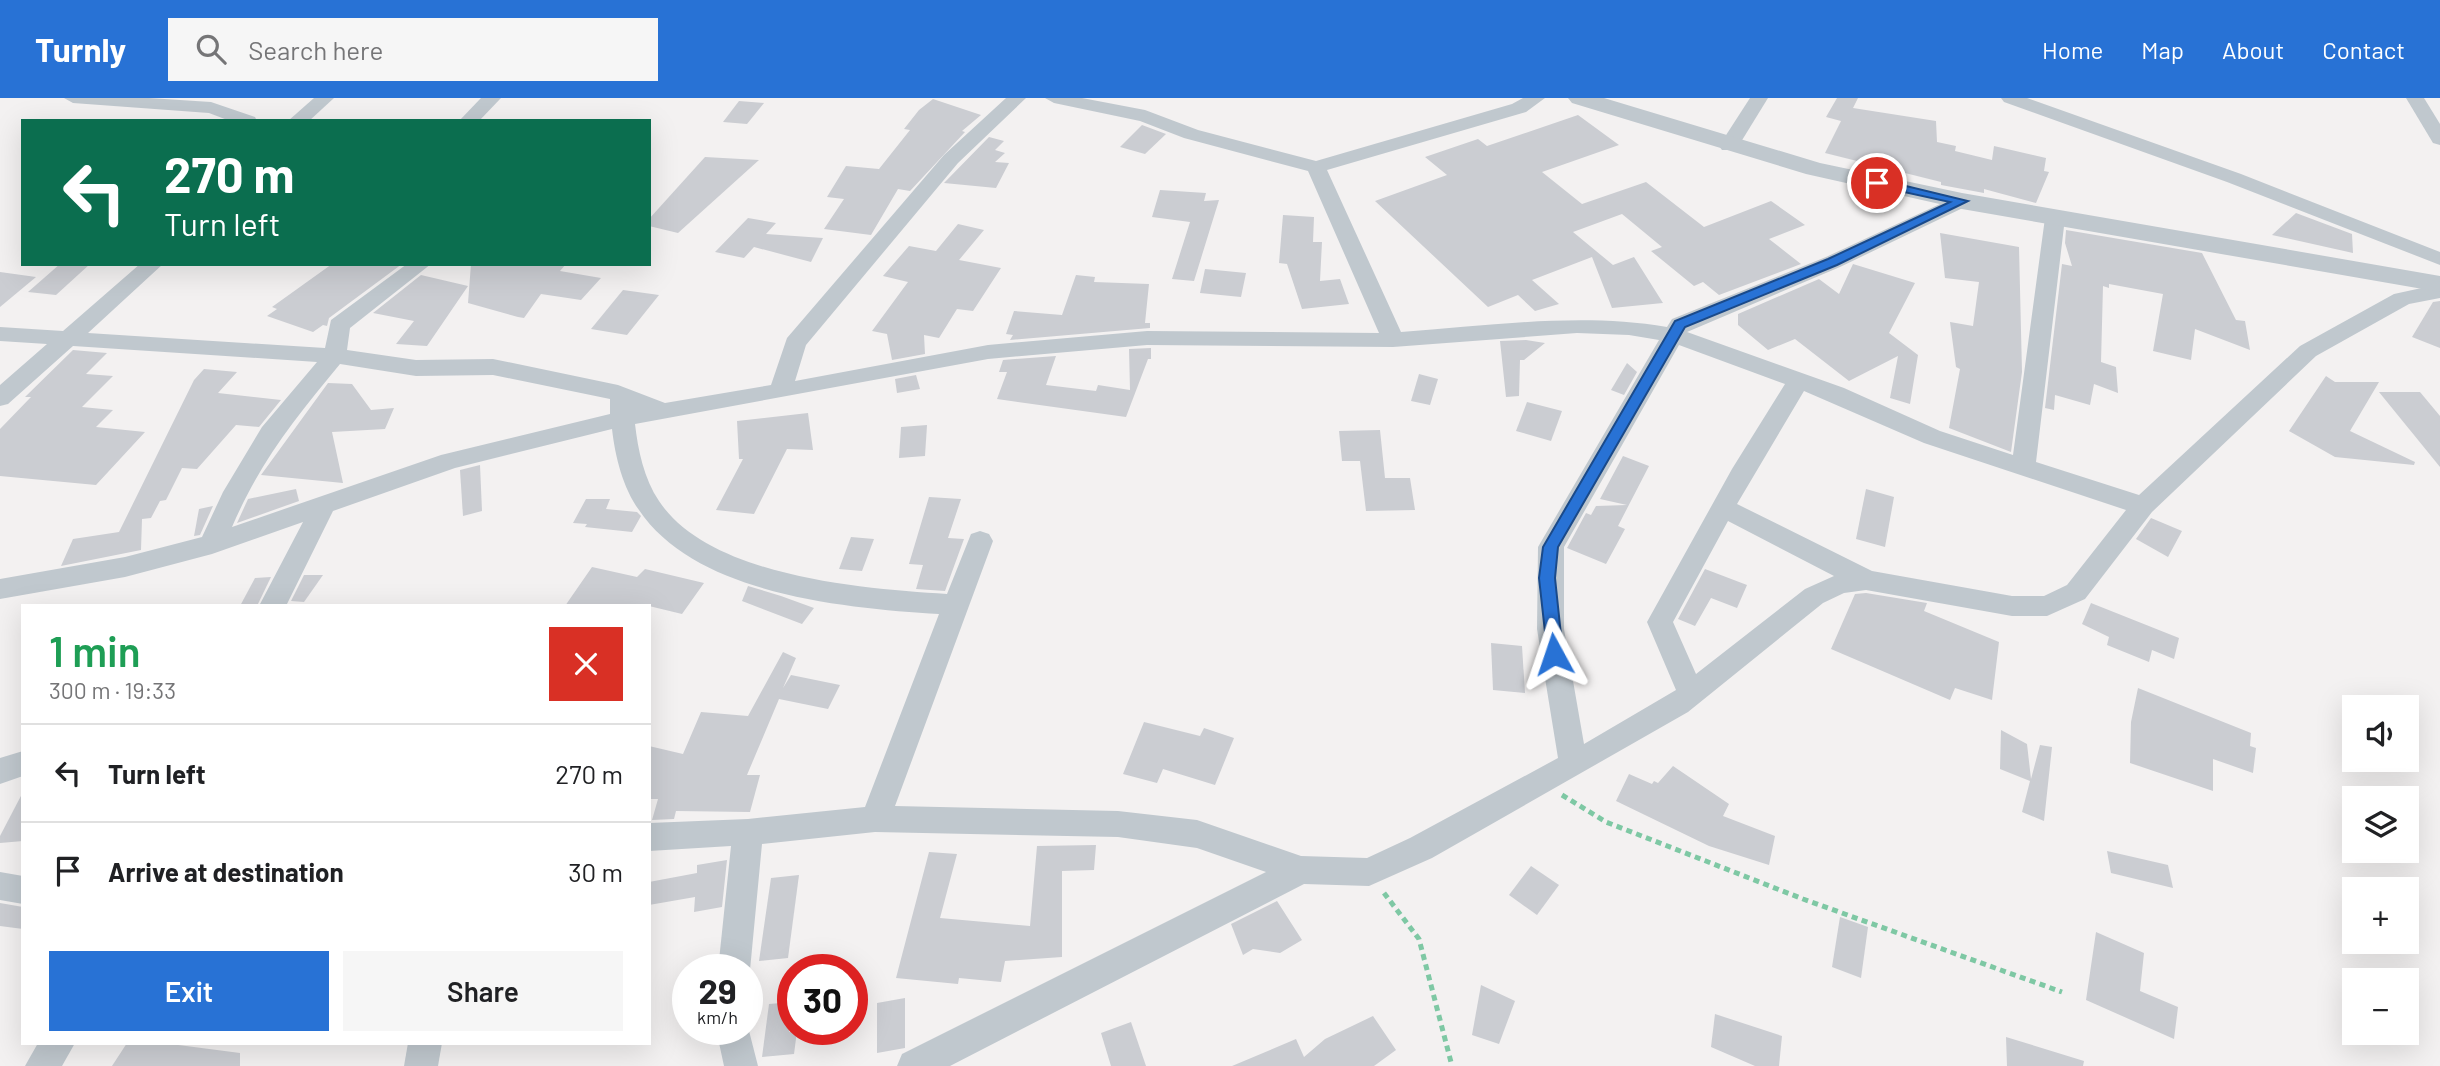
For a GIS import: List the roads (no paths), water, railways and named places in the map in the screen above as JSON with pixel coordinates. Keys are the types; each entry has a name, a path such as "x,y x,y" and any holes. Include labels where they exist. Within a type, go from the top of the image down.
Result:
{"street":[{"path":"73,98 211,107 243,119"},
{"path":"300,119 326,98"},
{"path":"470,119 492,98"},
{"path":"781,391 795,343 951,159 1017,98"},
{"path":"1054,98 1145,116 1191,134 1316,167 1518,108 1536,98"},
{"path":"1580,98 1729,146 1815,169 1962,201 2440,284"},
{"path":"1729,146 1759,98"},
{"path":"2010,98 2234,178 2440,259"},
{"path":"2415,98 2440,139"},
{"path":"1316,167 1393,340"},
{"path":"1574,764 1557,680 1547,578 1551,547 1680,324 1833,262 1962,201"},
{"path":"2024,465 2055,218"},
{"path":"0,398 151,266"},
{"path":"212,544 235,492 270,433 335,356 339,326 418,266"},
{"path":"1724,509 1866,580 1972,601 2012,606 2047,606 2076,592 2143,506 2308,351 2402,299 2440,291"},
{"path":"0,589 125,567 212,544 450,461 625,418 988,352 1147,338 1393,340 1577,326 1629,328 1676,335 1799,380 1931,437 2024,465 2143,506"},
{"path":"0,334 335,356 416,368 493,367 618,393 665,412"},
{"path":"1690,694 1660,622 1724,509 1750,455 1799,380"},
{"path":"618,393 625,418 627,454 648,505 667,526 706,555 754,575 862,599 956,605"},
{"path":"273,604 324,505"},
{"path":"875,819 980,541"},
{"path":"651,837 748,832 875,819 1118,824 1197,834 1301,870 1369,872 1574,764 1690,694 1814,596 1840,584 1866,580"},
{"path":"0,771 21,764"},
{"path":"735,954 738,904 748,832"},
{"path":"914,1066 1301,870"},
{"path":"0,886 21,890"},
{"path":"42,1066 57,1045"},
{"path":"421,1066 425,1045"},
{"path":"736,1045 741,1066"}]}
